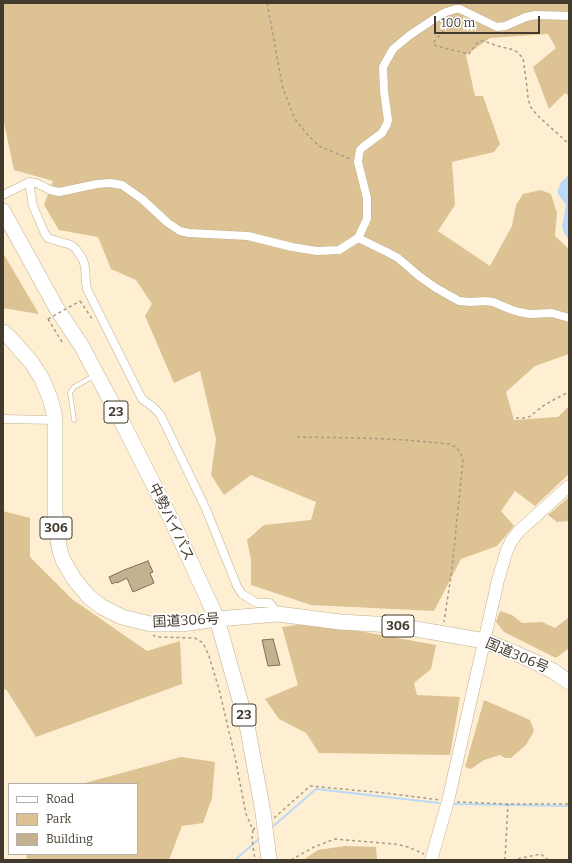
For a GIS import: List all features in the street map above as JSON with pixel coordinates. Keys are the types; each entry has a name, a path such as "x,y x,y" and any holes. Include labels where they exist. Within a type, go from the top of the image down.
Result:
{"highway":[{"name":"中勢バイパス","path":"3,211 57,309 81,346 121,420 168,514 217,619 247,725 265,819 269,860"},
{"name":"国道306号","path":"3,332 22,351 42,379 52,405 55,420 55,510 58,541 63,560 74,579 82,589 102,607 122,617 151,624 182,624 217,619 278,614 340,622 393,625 485,641 535,662 569,682"}],"street":[{"path":"3,195 27,183 36,183 50,190 59,192 97,184 110,183 122,185 142,199 168,224 180,231 189,233 248,236 292,247 317,251 339,250 358,238 367,219 367,198 358,162 359,154 360,150 382,133 388,124 383,67 393,49 410,35 437,17 456,9 497,27 505,26 526,17 536,15 569,16"},
{"path":"27,183 45,234 48,238 70,245 76,249 83,260 87,289 142,399 154,407 160,414 206,509 237,586 242,594 257,603 270,603 278,614"},
{"path":"358,238 398,258 436,288 459,301 493,302 519,312 530,314 552,313 569,318"},
{"path":"3,419 55,420"},
{"path":"431,858 448,802 501,568 507,550 512,540 526,524 569,486"}],"lane":[{"path":"74,420 70,393 74,386 96,374"}],"path":[{"path":"267,3 283,89 295,119 319,146 358,162"},
{"path":"460,10 433,43 436,46 466,54 469,54 480,41 517,52 522,58 530,106 537,115 569,144"},
{"path":"62,342 48,319 80,301"},
{"path":"516,418 529,417 542,406 569,392"},
{"path":"297,437 407,440 450,444 457,448 463,460 452,569 442,634"},
{"path":"151,624 152,634 156,637 195,638 203,644 209,656 219,689 235,757 246,814 253,830 252,839 255,860"},
{"path":"253,830 265,819 310,786 385,793 448,802 569,804"},
{"path":"505,860 508,804"},
{"path":"291,860 314,847 335,839 408,847 418,850 431,858"},
{"path":"512,860 541,854 548,860"}],"green space":[{"path":"3,3 569,3 569,96 565,93 549,109 533,67 556,48 548,34 490,38 466,55 475,96 483,96 500,144 494,152 452,162 455,205 438,231 490,266 512,226 516,205 523,194 541,190 551,194 557,213 555,236 569,249 569,354 535,366 506,392 514,420 558,417 569,406 569,474 535,506 515,491 501,511 514,526 497,546 461,559 434,611 311,605 251,585 251,560 247,540 264,525 311,520 316,502 251,475 224,495 211,475 216,439 200,371 174,383 145,316 152,304 136,280 111,269 98,237 59,230 44,205 53,181 14,170 3,118"},
{"path":"3,253 39,314 3,308"},
{"path":"569,497 569,521 557,522 548,515"},
{"path":"3,511 30,518 30,557 72,599 147,651 180,641 182,684 36,737 6,689 3,691"},
{"path":"500,611 512,615 522,623 542,622 555,628 569,617 569,648 556,658 504,632 496,622"},
{"path":"304,624 348,629 436,645 431,669 414,683 417,695 460,697 450,755 319,753 306,733 279,719 265,699 298,685 282,627"},
{"path":"484,700 530,720 534,731 526,745 511,758 505,758 500,755 484,760 471,769 465,767"},
{"path":"181,757 215,762 212,798 203,823 182,826 169,860 26,860 27,855 138,855 138,783 85,783"},
{"path":"345,846 376,847 377,860 303,860 318,850"}],"water":[{"path":"569,175 569,240 562,227 566,205 558,194 558,190 561,182"}],"building":[{"path":"148,561 153,572 150,573 154,583 133,592 127,578 112,584 109,577"},
{"path":"273,639 280,665 268,666 262,640"}],"waterway":[{"path":"270,829 316,789 439,803"},
{"path":"454,804 569,806"},
{"path":"235,860 260,838"}]}
